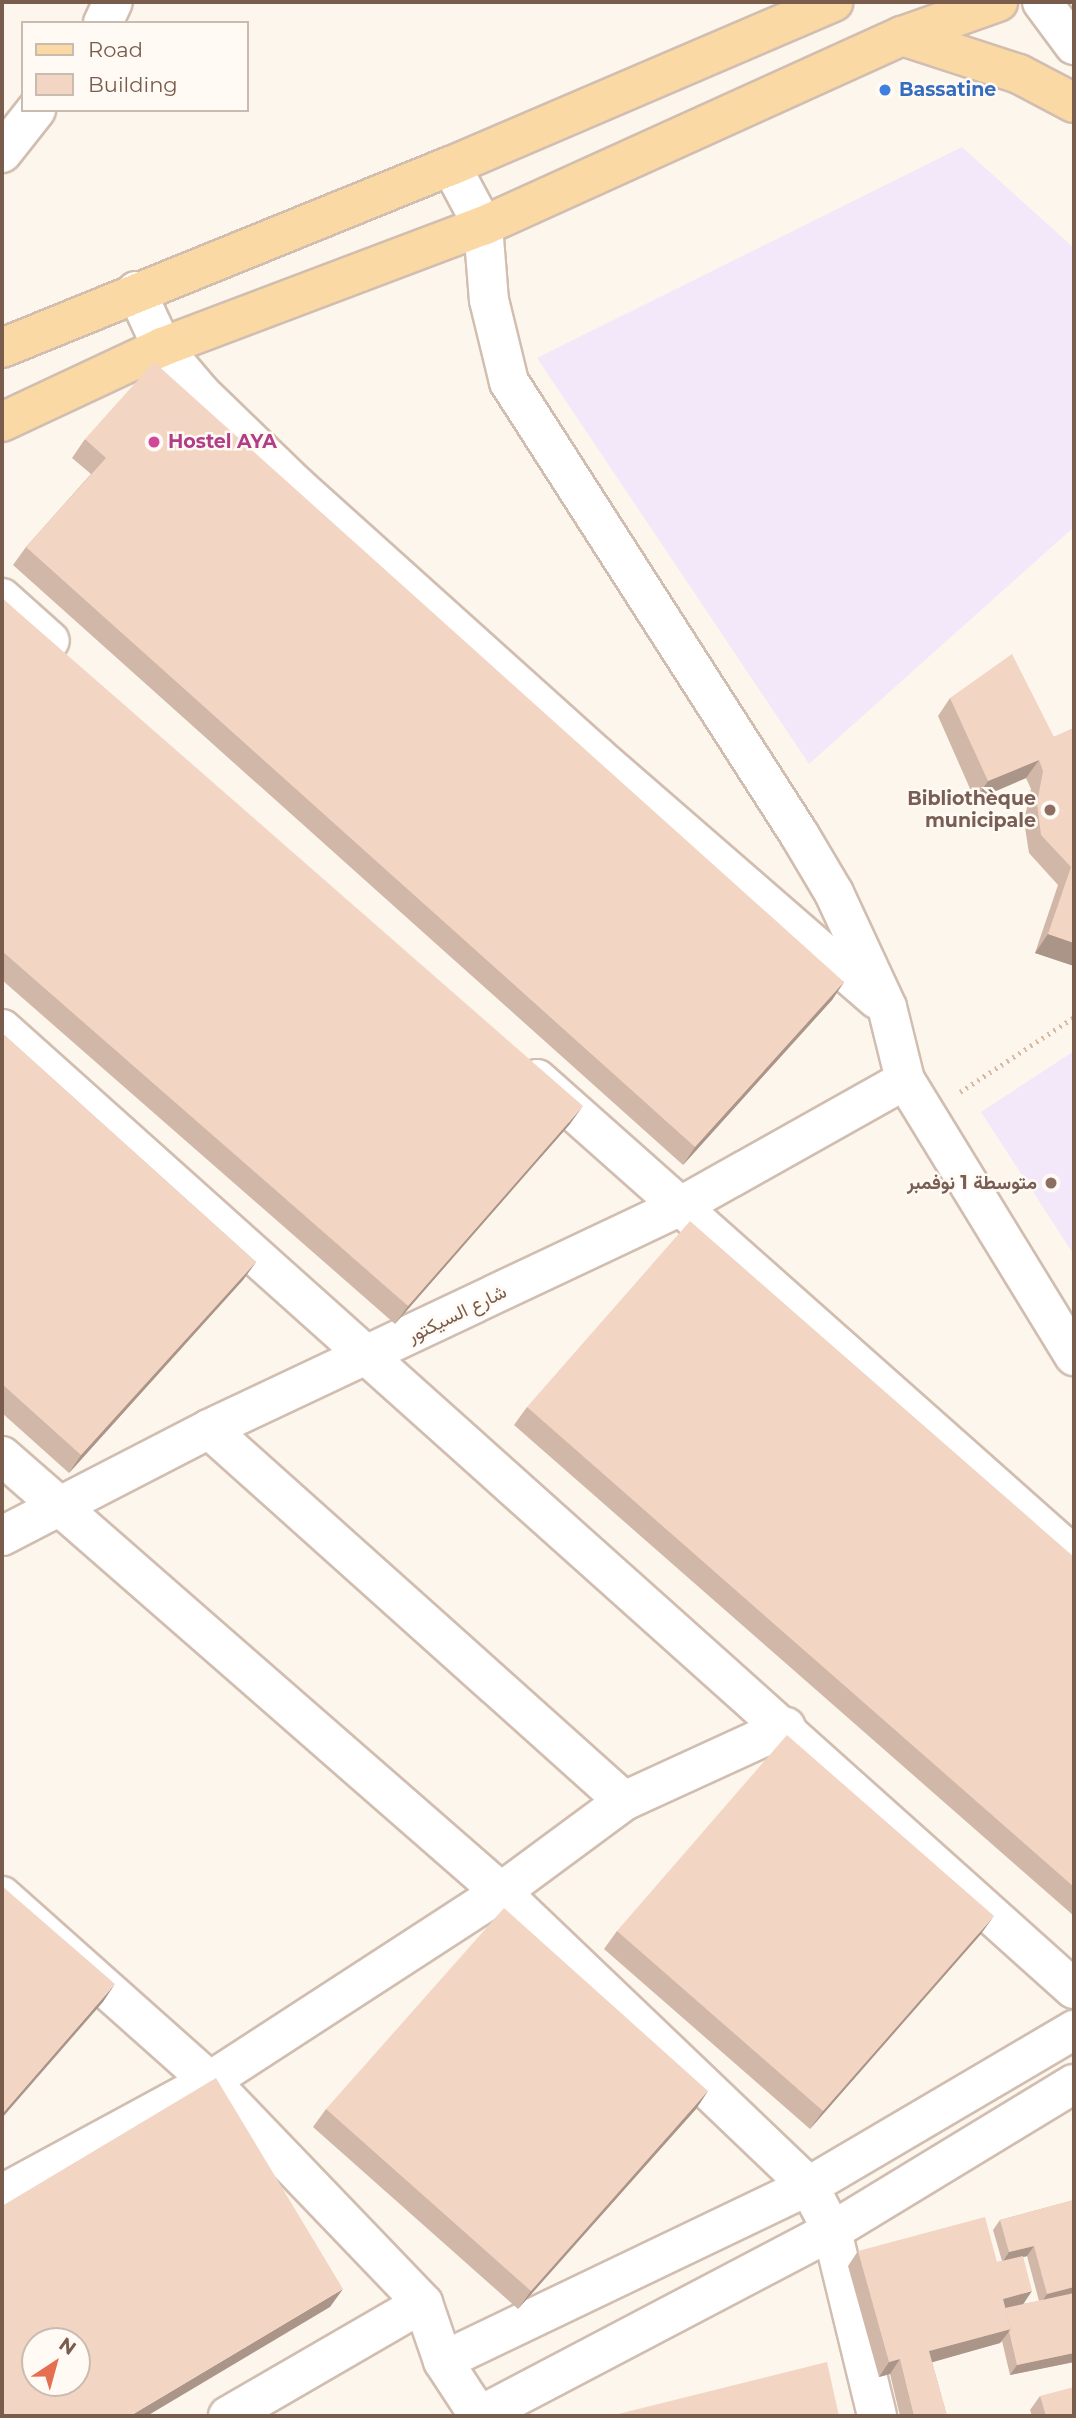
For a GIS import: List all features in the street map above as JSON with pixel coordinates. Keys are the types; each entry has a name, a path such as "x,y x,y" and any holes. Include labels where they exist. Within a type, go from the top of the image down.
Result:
{"main road":[{"path":"2,348 136,291 452,166 833,2"},
{"path":"2,422 162,347 483,226 902,36 998,2"},
{"path":"902,36 1019,74 1074,103"}],"street":[{"path":"104,21 113,2"},
{"path":"1042,2 1074,45"},
{"path":"2,153 34,112"},
{"path":"452,166 483,226 489,300 509,382 799,834 834,893 887,1007 905,1080 1074,1356"},
{"path":"136,291 162,347 201,393 296,485 597,756 887,1007"},
{"path":"2,598 74,663"},
{"path":"2,1029 786,1727 1074,1989"},
{"path":"515,1059 1074,1556"},
{"name":"شارع السيكتور","path":"2,1536 61,1508 209,1429 369,1356 679,1207 905,1080"},
{"path":"209,1429 624,1801"},
{"path":"2,1456 500,1892 808,2186 832,2231 877,2416"},
{"path":"2,2194 209,2081 500,1892 624,1801 786,1727"},
{"path":"2,1896 209,2081 423,2303 443,2361 479,2416 832,2231 1074,2084"},
{"path":"443,2361 808,2186 1074,2030"},
{"path":"228,2416 423,2303"}],"path":[{"path":"927,1114 1074,1017"}],"shaded area":[{"path":"962,147 1074,248 1074,527 809,764 537,358"},
{"name":"متوسطة 1 نوفمبر","path":"1074,1051 1074,1255 981,1112"}],"building":[{"path":"154,362 844,982 695,1147 26,547 106,458 85,439"},
{"path":"2,598 583,1106 408,1306 2,951"},
{"name":"Bibliothèque municipale","path":"1012,654 1054,737 1074,728 1074,943 1048,934 1071,867 1041,835 1037,803 1043,771 1039,760 988,781 950,698"},
{"path":"2,1033 256,1262 81,1455 2,1384"},
{"path":"690,1221 1074,1557 1074,1887 527,1407"},
{"path":"787,1735 994,1916 823,2111 617,1931"},
{"path":"2,1886 115,1984 2,2114"},
{"path":"504,1908 708,2091 531,2291 326,2109"},
{"path":"216,2078 343,2289 130,2416 2,2416 2,2206"},
{"path":"1074,2200 1074,2287 1047,2294 1034,2246 1009,2252 1000,2220"},
{"path":"985,2217 997,2262 1023,2256 1032,2291 1003,2299 1011,2329 929,2351 947,2416 914,2416 900,2359 889,2362 858,2251"},
{"path":"1074,2293 1074,2353 1017,2365 1005,2308"},
{"path":"827,2362 839,2416 610,2416"},
{"path":"1074,2387 1074,2416 1046,2416 1040,2396"}],"place":[{"name":"Bassatine","path":"885,90"},
{"name":"Hostel AYA","path":"154,442"},
{"name":"Bibliothèque municipale","path":"1050,810"},
{"name":"متوسطة 1 نوفمبر","path":"1051,1183"}]}
